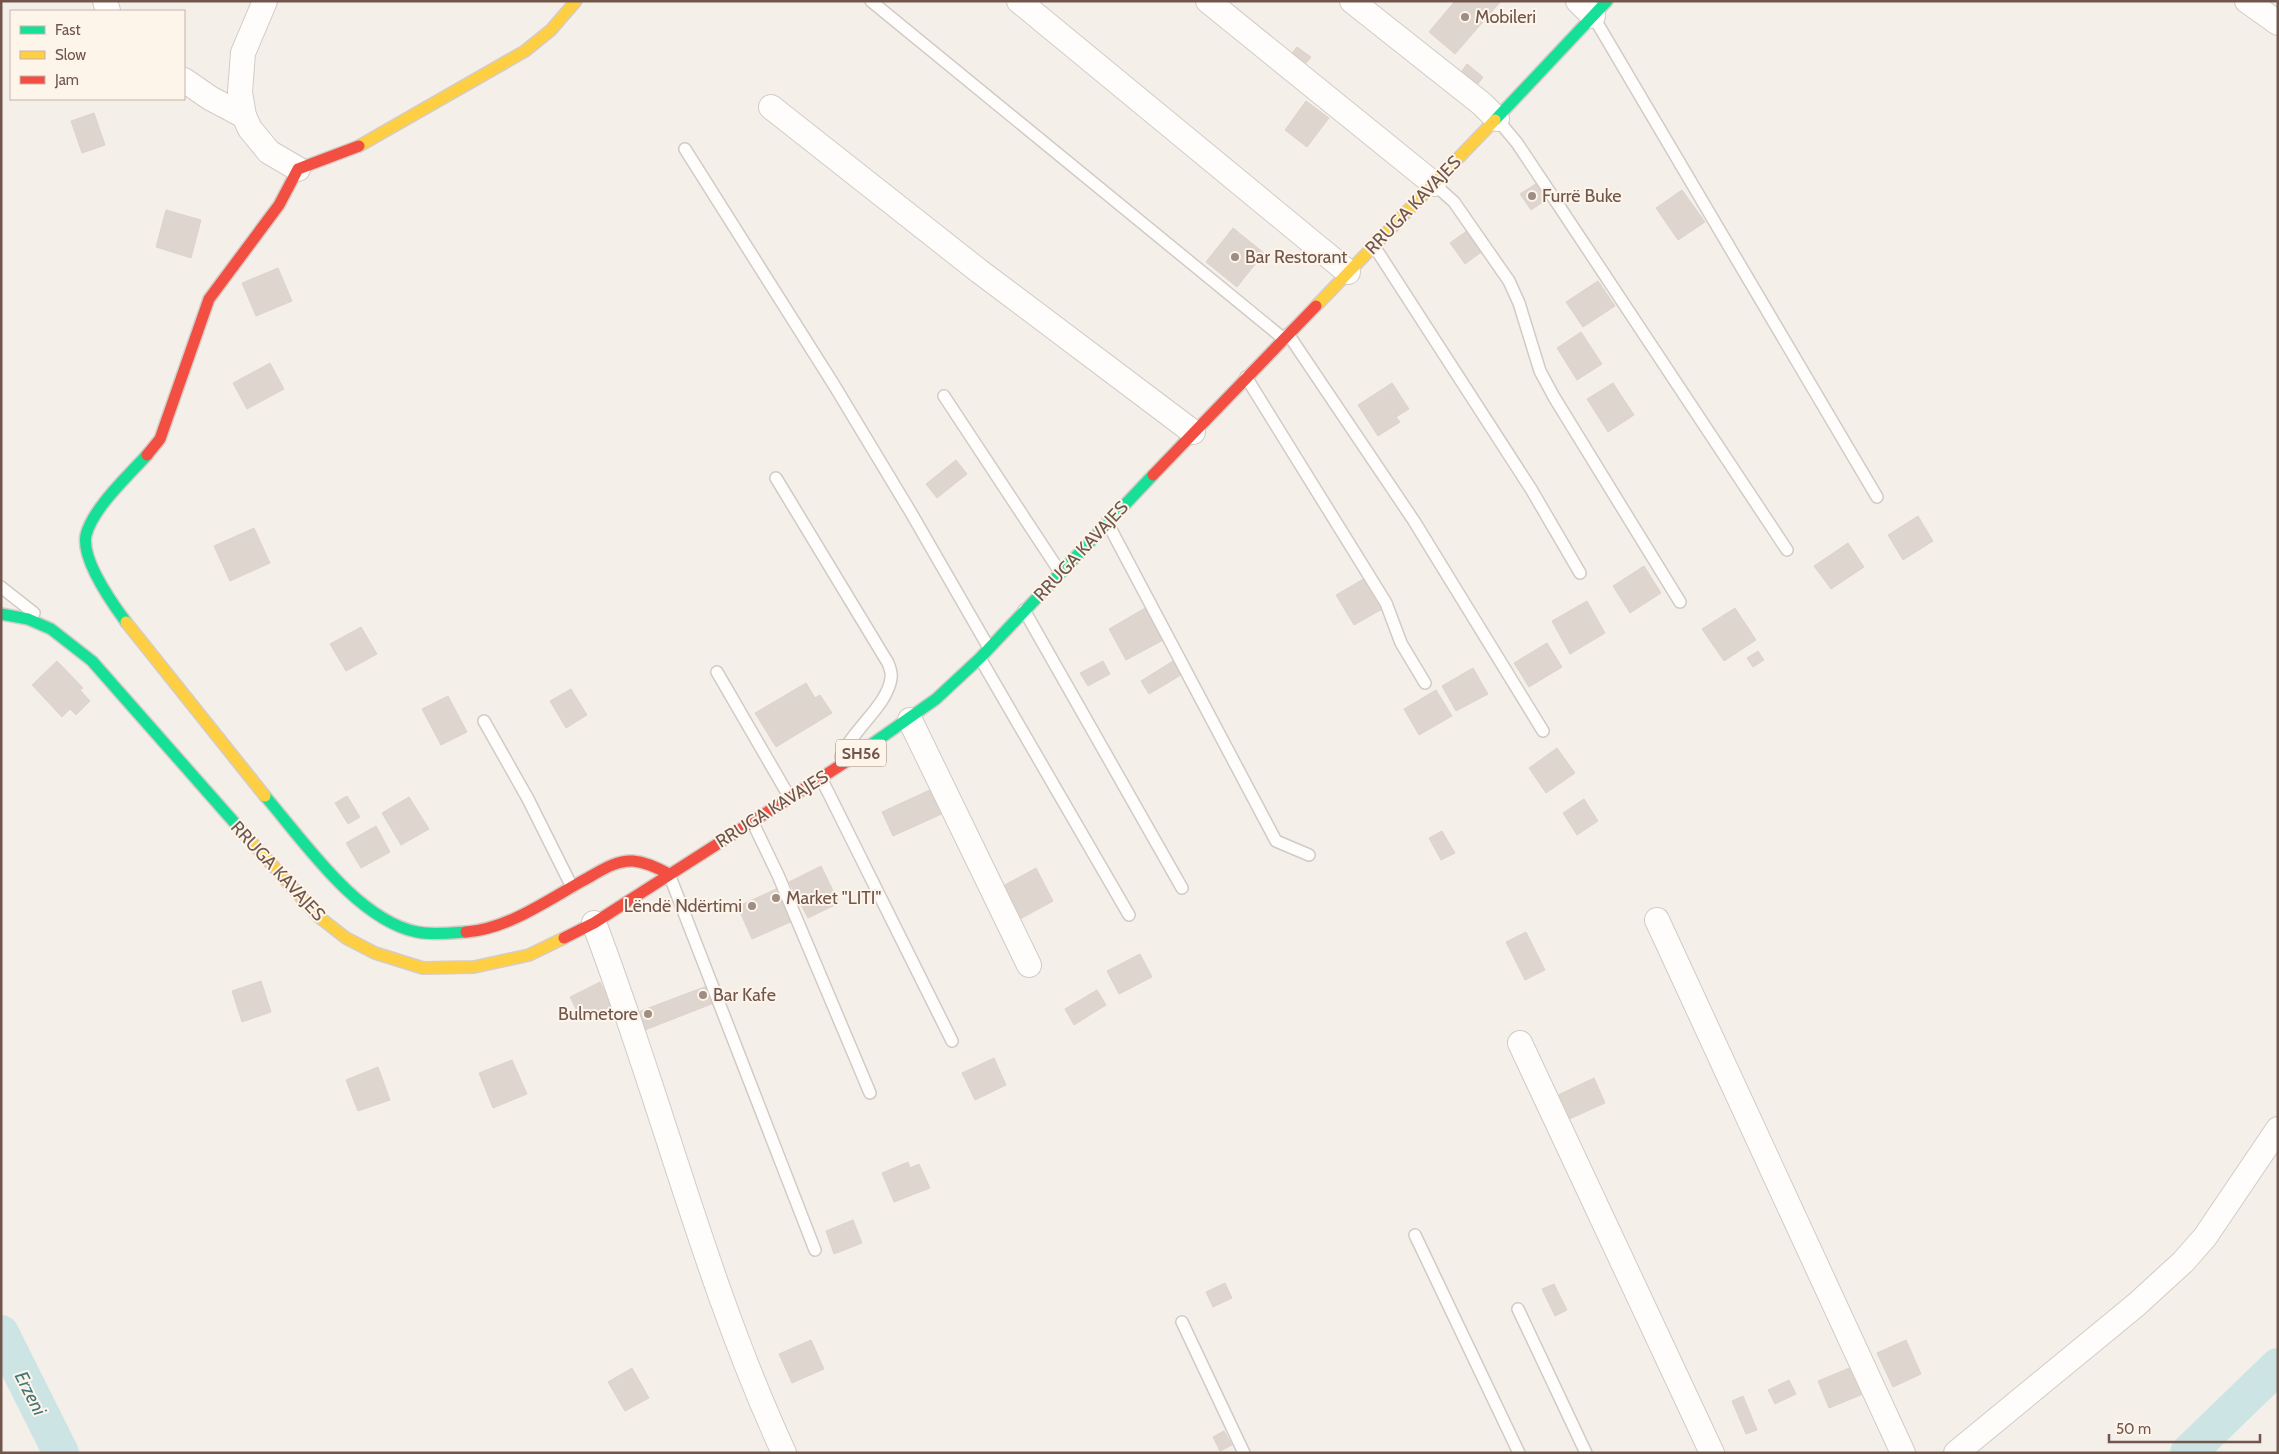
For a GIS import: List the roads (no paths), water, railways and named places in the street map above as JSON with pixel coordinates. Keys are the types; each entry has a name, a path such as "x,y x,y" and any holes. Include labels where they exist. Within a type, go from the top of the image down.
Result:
{"main road":[{"path":"576,1 551,30 525,51 358,146 298,169 278,205 209,298 160,439 96,514 86,536 87,555 102,585 123,618 260,790 346,890 366,908 391,922 416,932 440,934 470,932 495,926 523,914 614,864 633,861 654,866 668,874"},
{"name":"RRUGA KAVAJES","path":"1,614 29,618 48,626 67,638 92,661 304,902 332,927 360,946 388,958 423,968 474,967 509,961 529,955 594,923 910,720 980,658 1107,522 1496,119 1593,6"}],"street":[{"path":"265,1 243,53 240,92 244,116 250,129 269,152 298,169"},
{"path":"1019,1 1348,272"},
{"path":"1208,1 1434,184"},
{"path":"1352,1 1482,104 1496,119"},
{"path":"2247,1 2278,23"},
{"path":"185,81 210,98 244,116"},
{"path":"771,107 979,271 1194,432"},
{"path":"910,720 1029,965"},
{"path":"1657,920 1903,1453"},
{"path":"594,923 630,1022 730,1325 756,1392 784,1453"},
{"path":"1520,1043 1712,1453"},
{"path":"1956,1453 2136,1305 2183,1262 2205,1236 2278,1129"}],"lane":[{"path":"871,1 1286,336 1414,521 1543,731"},
{"path":"1593,6 1877,497"},
{"path":"1496,119 1516,143 1561,208 1787,550"},
{"path":"685,149 844,402 989,648"},
{"path":"1434,184 1454,202 1509,281 1519,303 1540,370 1554,397 1680,602"},
{"path":"1374,246 1526,481 1580,572"},
{"path":"1246,377 1386,603 1401,643 1425,683"},
{"path":"944,396 1060,572"},
{"path":"776,478 888,663 892,676 888,689 855,732 836,768"},
{"path":"1107,522 1276,841 1309,855"},
{"path":"1,587 48,626"},
{"path":"1024,610 1182,888"},
{"path":"980,658 1129,914"},
{"path":"717,672 790,798"},
{"path":"484,721 528,799 572,887"},
{"path":"821,778 952,1041"},
{"path":"752,821 778,875 870,1093"},
{"path":"668,874 815,1250"},
{"path":"1415,1235 1518,1453"},
{"path":"1518,1309 1586,1453"},
{"path":"1182,1322 1244,1453"}],"waterway":[{"name":"Erzeni","path":"1,1333 61,1453"},
{"name":"Erzeni","path":"2188,1453 2278,1366"}],"place":[{"name":"Mobileri","path":"1465,17"},
{"name":"Furrë Buke","path":"1532,196"},
{"name":"Bar Restorant","path":"1235,257"},
{"name":"Market \"LITI\"","path":"776,898"},
{"name":"Lëndë Ndërtimi","path":"752,906"},
{"name":"Bar Kafe","path":"703,995"},
{"name":"Bulmetore","path":"648,1014"}]}
